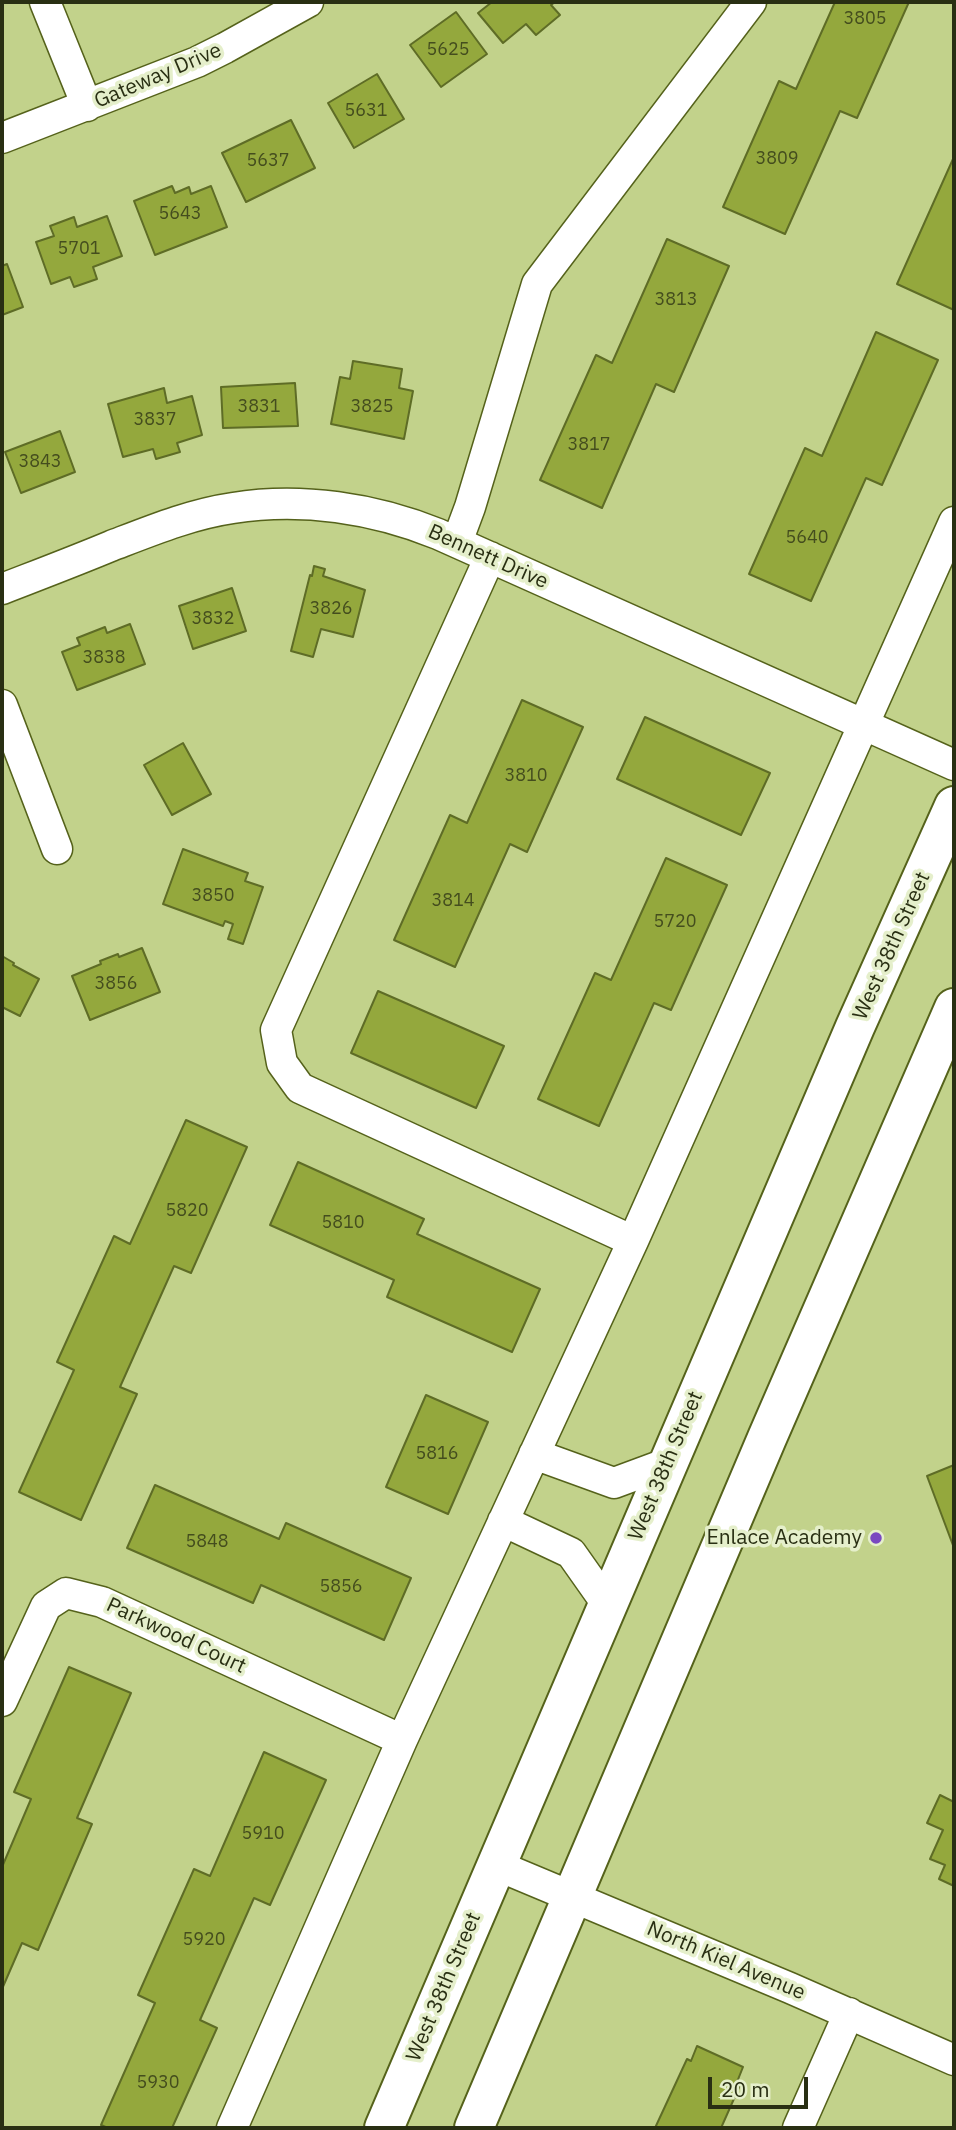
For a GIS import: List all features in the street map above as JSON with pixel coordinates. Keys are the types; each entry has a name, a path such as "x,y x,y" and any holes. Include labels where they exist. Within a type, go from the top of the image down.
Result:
{"main road":[{"name":"West 38th Street","path":"384,2128 855,1027 954,806"},
{"path":"474,2128 766,1438 954,1008"}],"street":[{"path":"45,2 87,106"},
{"name":"Gateway Drive","path":"2,138 87,106 225,48 308,2"},
{"path":"457,542 537,284 751,2"},
{"name":"Bennett Drive","path":"2,589 154,529 234,507 296,505 359,511 416,525 457,542 954,765"},
{"path":"232,2128 402,1740 633,1241 954,522"},
{"path":"490,557 276,1030 282,1063 300,1088 633,1241"},
{"path":"2,705 57,849"},
{"path":"534,1454 614,1483 668,1463"},
{"path":"503,1521 571,1553 607,1604"},
{"name":"Parkwood Court","path":"2,1701 46,1606 66,1593 102,1602 402,1740"},
{"name":"North Kiel Avenue","path":"496,1865 849,2013 954,2060"},
{"path":"798,2128 849,2013"}],"building":[{"path":"492,2 555,2 551,5 560,15 536,35 526,24 503,43 478,13"},
{"path":"835,2 909,2 857,118 840,111 785,234 723,207 779,81 796,89"},
{"path":"456,12 487,54 441,87 410,45"},
{"path":"377,74 404,119 354,148 328,103"},
{"path":"291,120 315,168 246,202 222,153"},
{"path":"954,160 954,310 897,284"},
{"path":"172,186 175,193 189,187 191,194 211,186 227,227 155,255 134,201"},
{"path":"107,216 122,256 93,267 97,279 74,287 70,277 51,284 36,242 54,236 50,226 74,217 77,227"},
{"path":"667,239 729,266 674,392 656,384 602,508 540,480 596,355 612,363"},
{"path":"7,264 23,307 2,315 2,266"},
{"path":"876,332 938,360 882,485 866,478 811,601 749,574 805,448 822,456"},
{"path":"353,361 402,369 399,388 413,391 404,439 331,424 340,377 350,379"},
{"path":"295,383 298,426 223,428 221,387"},
{"path":"164,388 167,403 192,396 202,435 177,443 180,452 156,459 153,449 123,457 108,404"},
{"path":"60,431 75,472 21,493 5,452"},
{"path":"314,566 325,569 323,576 365,590 353,637 321,629 313,657 291,651"},
{"path":"232,588 246,631 193,649 179,606"},
{"path":"130,624 145,664 77,690 62,652 80,645 77,638 105,627 107,633"},
{"path":"522,700 583,727 527,852 510,844 455,967 394,940 450,815 467,823"},
{"path":"645,717 770,773 741,835 617,779"},
{"path":"183,743 211,794 172,815 144,765"},
{"path":"183,849 248,873 245,881 263,887 243,944 228,939 233,924 225,921 223,926 163,904"},
{"path":"666,858 727,885 671,1010 654,1003 599,1126 538,1099 595,973 611,980"},
{"path":"142,948 160,992 90,1020 72,976 101,964 100,961"},
{"path":"2,956 39,979 20,1016 2,1007"},
{"path":"378,991 504,1046 476,1108 351,1053"},
{"path":"186,1120 247,1147 191,1273 174,1266 120,1387 137,1394 81,1520 19,1492 74,1370 57,1362 114,1236 130,1244"},
{"path":"298,1162 424,1219 417,1234 540,1289 512,1352 387,1297 394,1280 270,1225"},
{"path":"426,1395 488,1422 448,1514 386,1487"},
{"path":"954,1465 954,1548 927,1476"},
{"path":"155,1485 279,1539 286,1523 411,1578 384,1640 261,1585 253,1603 127,1548"},
{"path":"69,1667 131,1693 77,1818 92,1824 38,1950 22,1943 2,1989 2,1867 31,1799 14,1792"},
{"path":"264,1752 326,1780 270,1905 254,1898 200,2020 217,2028 172,2128 108,2128 101,2125 155,2003 138,1995 194,1869 210,1876"},
{"path":"940,1795 954,1802 954,1886 939,1879 945,1865 930,1859 943,1830 927,1823"},
{"path":"697,2046 743,2067 737,2082 741,2083 721,2128 655,2128 687,2059 691,2061"}],"place":[{"name":"Enlace Academy","path":"876,1538"}]}
